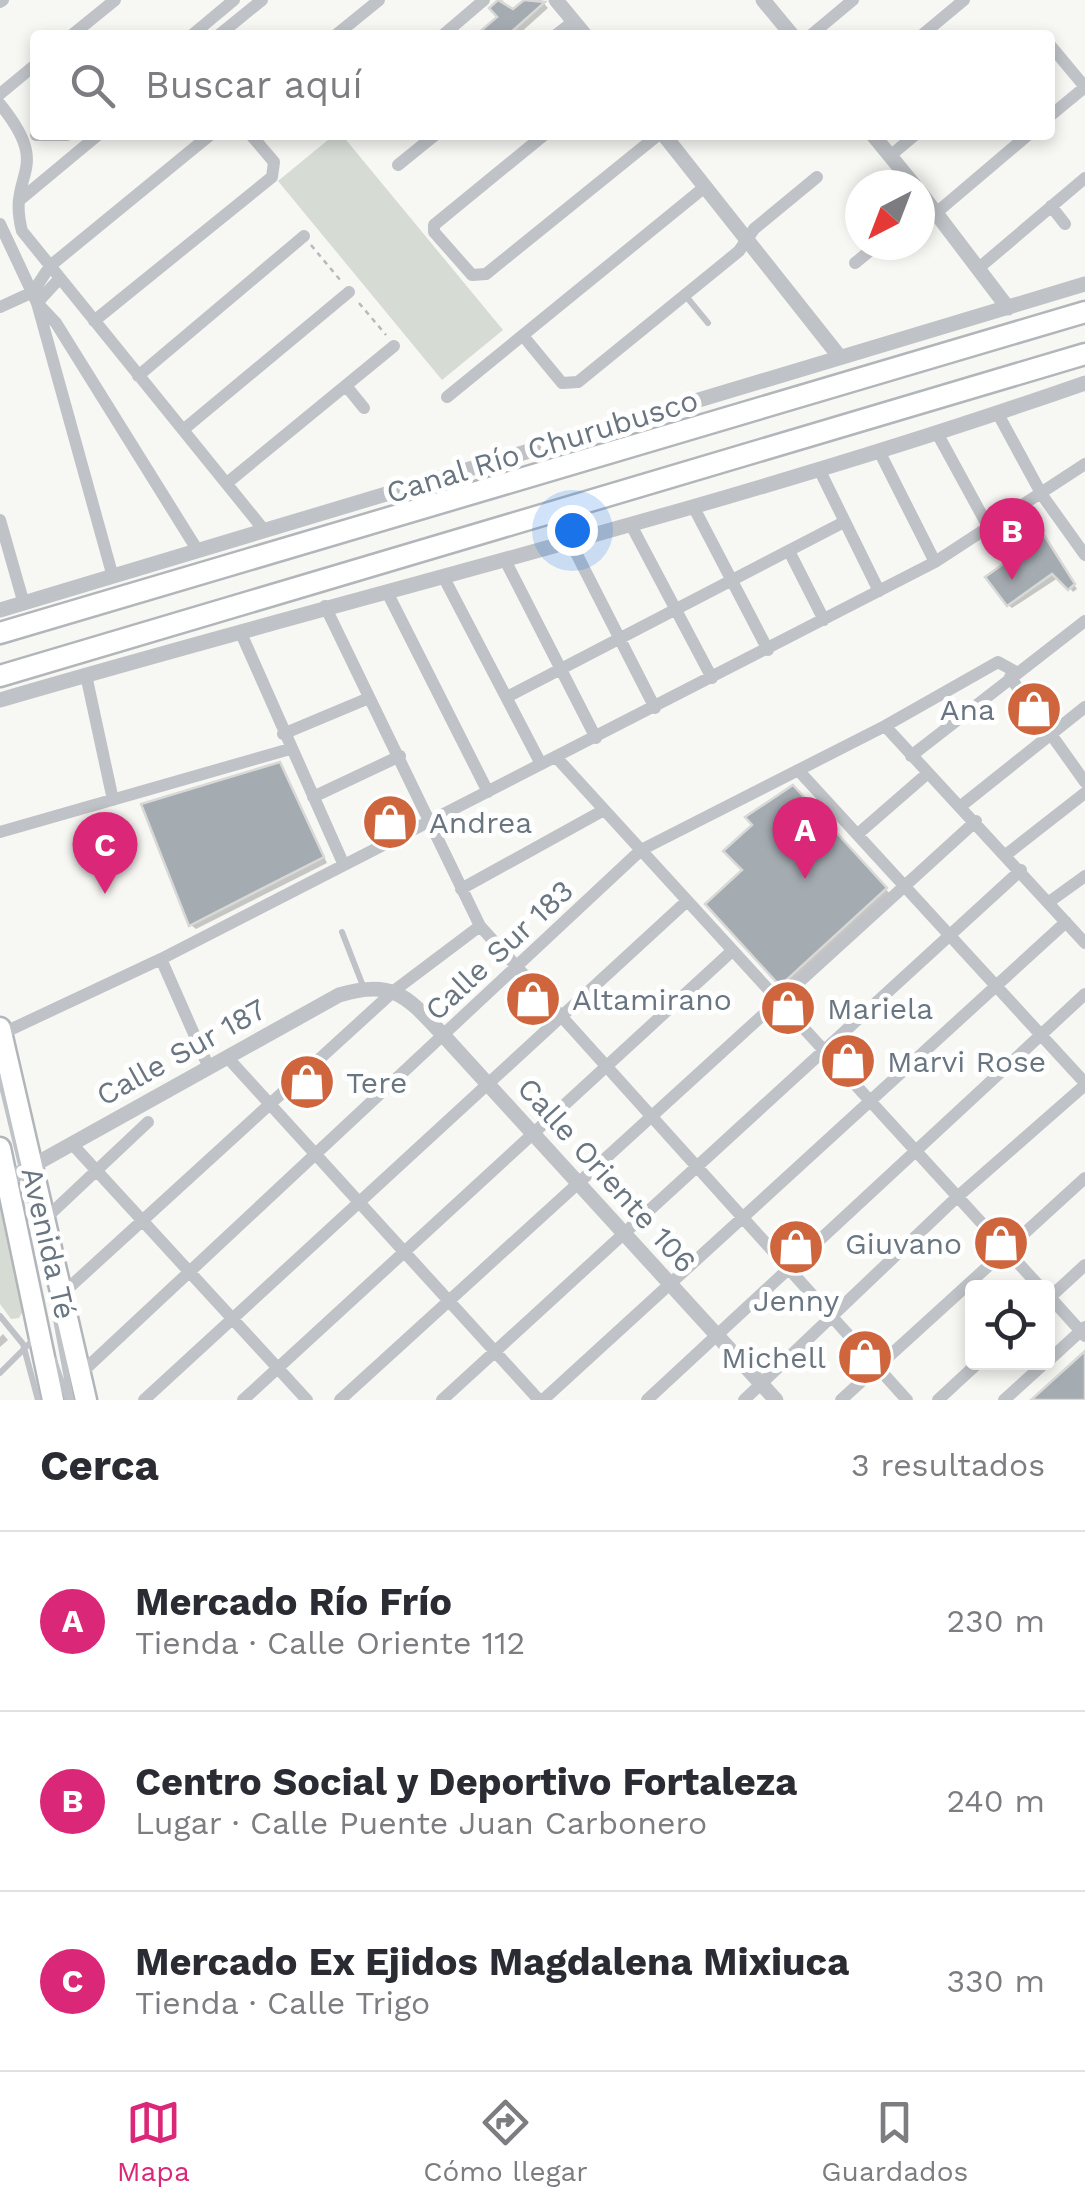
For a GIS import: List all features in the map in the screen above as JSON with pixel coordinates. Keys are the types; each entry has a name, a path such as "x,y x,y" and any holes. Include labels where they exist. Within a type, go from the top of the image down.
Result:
{"main road":[{"name":"Canal Río Churubusco","path":"0,634 1085,312"},
{"path":"0,676 1085,354"},
{"name":"Avenida Té","path":"1,1031 13,1170 38,1332 53,1400"},
{"name":"Avenida Té","path":"13,1170 45,1219 86,1400"}],"street":[{"path":"78,30 116,0"},
{"path":"198,30 234,0"},
{"path":"225,30 262,0"},
{"path":"342,30 379,0"},
{"path":"449,30 484,0"},
{"path":"556,0 581,30"},
{"path":"764,0 788,30"},
{"path":"817,30 854,0"},
{"path":"928,30 964,0"},
{"path":"562,30 574,21"},
{"path":"1055,51 1085,87 1055,112"},
{"path":"0,94 30,69"},
{"path":"0,104 30,133"},
{"path":"30,140 18,216 22,231 264,530"},
{"path":"22,199 92,140"},
{"path":"35,298 50,266 204,140"},
{"path":"94,321 272,177 274,162 255,140"},
{"path":"398,165 429,140"},
{"path":"538,140 438,219 434,232 472,275 479,277 655,140"},
{"path":"665,140 839,356"},
{"path":"877,140 902,170"},
{"path":"890,156 908,140"},
{"path":"935,198 1021,140"},
{"path":"524,337 562,382 578,382 739,251 748,238 816,177"},
{"path":"980,268 1085,178"},
{"path":"447,397 706,186"},
{"path":"1051,206 1065,224"},
{"path":"935,215 1008,308"},
{"path":"0,224 35,298 112,577"},
{"path":"138,376 304,236"},
{"path":"855,263 859,260"},
{"path":"0,307 35,298 60,279"},
{"name":"Canal Río Churubusco","path":"0,610 1085,284"},
{"path":"183,430 350,292"},
{"path":"35,298 56,322 198,551"},
{"path":"227,483 394,346"},
{"path":"0,700 325,606 572,543 998,414 1085,383"},
{"path":"348,387 364,408"},
{"path":"998,414 1042,495 1083,548"},
{"path":"937,432 990,530"},
{"path":"879,451 935,562"},
{"path":"1,1031 162,959 343,863 768,650 990,530 1085,464"},
{"path":"819,469 878,591"},
{"path":"693,506 768,650"},
{"path":"0,520 24,604"},
{"path":"507,697 844,522"},
{"path":"631,524 712,678"},
{"path":"572,543 655,708"},
{"path":"790,551 824,620"},
{"path":"506,562 596,738"},
{"path":"444,578 541,764"},
{"path":"387,592 488,792"},
{"path":"325,606 480,926 907,1400"},
{"path":"911,756 1085,621"},
{"path":"240,631 343,863"},
{"name":"Calle Sur 183","path":"80,1374 640,850 885,726 998,662 1013,674"},
{"path":"1013,674 1085,782"},
{"path":"86,675 113,800"},
{"path":"284,734 369,698"},
{"path":"961,806 1085,707"},
{"path":"885,726 1022,870 1085,943"},
{"path":"0,832 290,749"},
{"path":"314,797 400,756"},
{"path":"556,757 1033,1280"},
{"path":"744,1400 956,1198 1085,1084 798,770"},
{"path":"859,833 928,773"},
{"path":"1007,854 1085,793"},
{"path":"461,890 604,810"},
{"path":"340,1400 976,821"},
{"path":"442,1400 1022,870"},
{"path":"1049,902 1085,876"},
{"path":"144,1400 688,902"},
{"path":"227,1058 541,1400 1066,922"},
{"path":"62,1294 395,990 480,926"},
{"path":"243,1400 732,950"},
{"path":"162,959 208,1068"},
{"name":"Calle Sur 187","path":"13,1170 73,1145 339,994 363,988 395,990"},
{"name":"Calle Oriente 106","path":"395,990 444,1036 776,1400"},
{"path":"647,1400 786,1267 1085,994"},
{"name":"Calle Sur 187","path":"45,1219 148,1122"},
{"path":"73,1145 307,1400"},
{"path":"841,1400 875,1365 1085,1178"},
{"path":"1055,1288 1085,1265"},
{"path":"1055,1304 1084,1332 1055,1356"},
{"path":"938,1400 970,1370"},
{"path":"1004,1400 1038,1370"}],"lane":[{"path":"685,295 708,323"},
{"path":"342,932 363,988"},
{"path":"0,1078 13,1170 55,1362 69,1400"},
{"path":"0,1316 23,1344 38,1400"},
{"path":"0,1373 24,1353 38,1332"}],"shaded area":[{"path":"328,140 346,140 503,330 442,380 278,181"},
{"path":"0,1205 26,1306 19,1318 11,1319 0,1304"}],"building":[{"path":"498,0 513,9 524,0 545,2 514,30 482,30 497,17 489,8"},
{"path":"1044,535 1075,584 1068,590 1052,574 1007,606 985,577"},
{"path":"280,762 324,857 189,926 141,804"},
{"path":"793,785 887,888 780,986 705,904 742,870 723,851 752,825 745,817"},
{"path":"1085,1351 1085,1400 1031,1400"}],"place":[{"name":"Centro Social y Deportivo Fortaleza","path":"1012,580"},
{"name":"Ana","path":"1034,709"},
{"name":"Andrea","path":"390,822"},
{"name":"Mercado Río Frío","path":"805,879"},
{"name":"Mercado Ex Ejidos Magdalena Mixiuca","path":"105,894"},
{"name":"Altamirano","path":"533,999"},
{"name":"Mariela","path":"788,1008"},
{"name":"Marvi Rose","path":"848,1061"},
{"name":"Tere","path":"307,1082"},
{"name":"Giuvano","path":"1001,1243"},
{"name":"Jenny","path":"796,1247"},
{"name":"Michell","path":"865,1357"}]}
